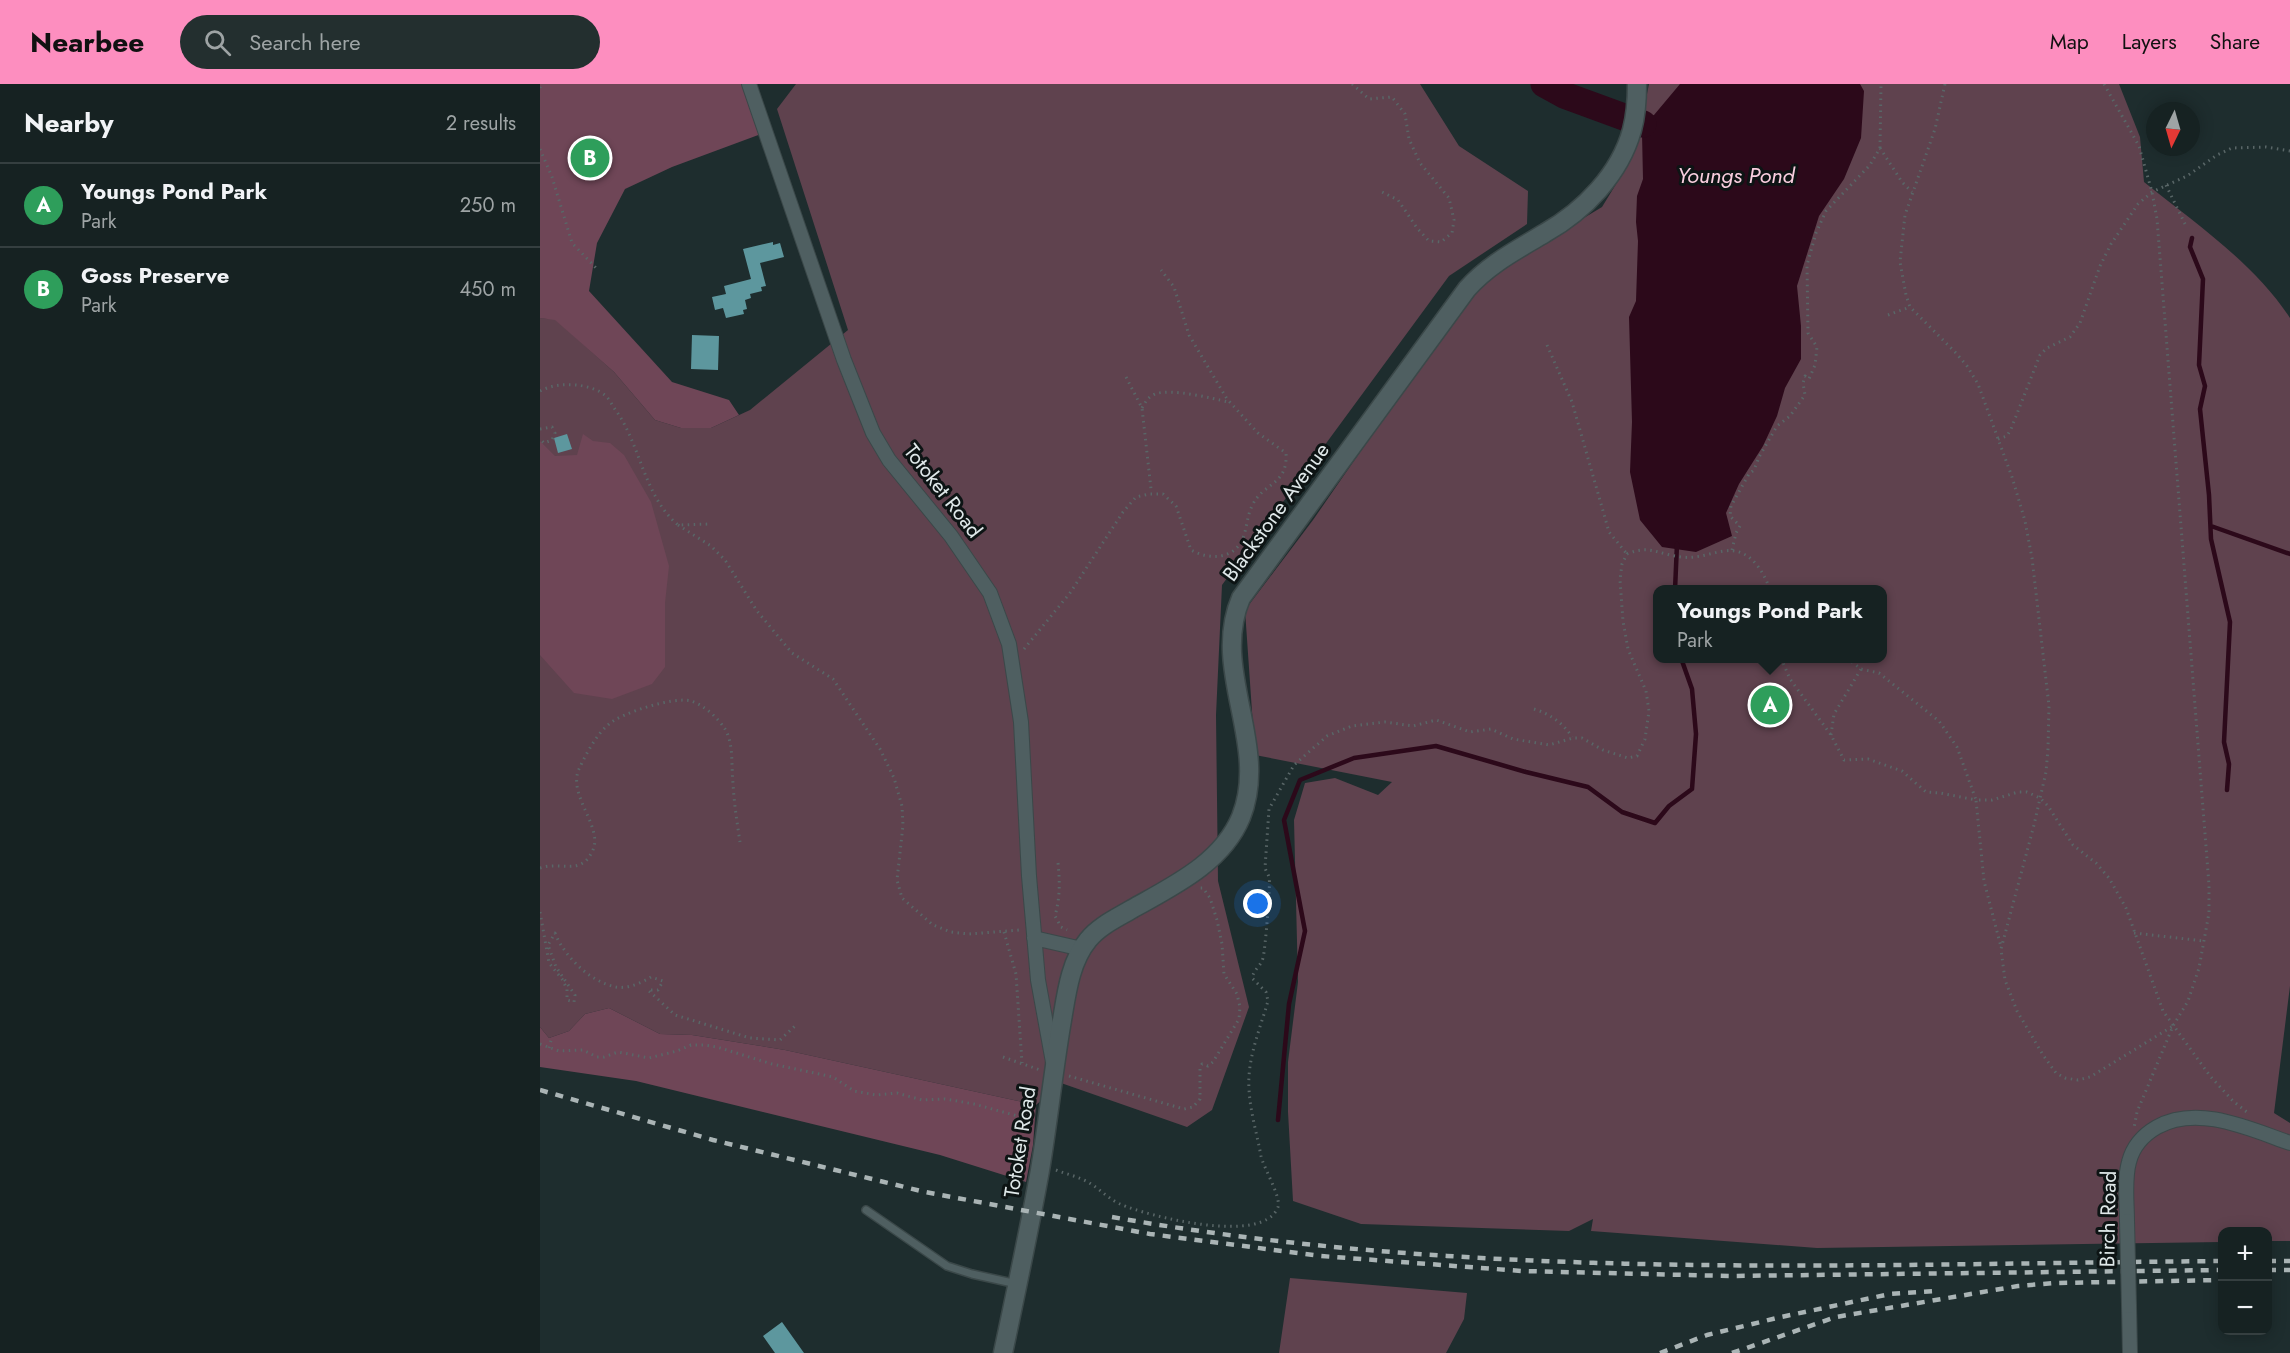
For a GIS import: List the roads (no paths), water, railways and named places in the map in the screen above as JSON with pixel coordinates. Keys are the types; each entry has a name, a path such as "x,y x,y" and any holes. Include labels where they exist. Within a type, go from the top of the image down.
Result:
{"main road":[{"name":"Blackstone Avenue","path":"1086,943 1110,922 1173,886 1204,864 1227,840 1240,817 1249,790 1248,756 1232,659 1231,636 1235,613 1254,578 1467,289 1486,269 1562,223 1585,204 1616,166 1628,144 1634,122 1637,84"},
{"path":"1054,1069 1069,984 1086,943"},
{"name":"Totoket Road","path":"1003,1353 1041,1162 1054,1069"}],"street":[{"name":"Totoket Road","path":"749,84 844,360 873,433 890,460 951,536 990,593 1010,644 1022,722 1030,934 1054,1069"},
{"path":"1030,934 1086,943"},
{"name":"Birch Road","path":"2130,1353 2127,1221 2129,1162 2140,1139 2172,1120 2204,1118 2228,1123 2290,1143"}],"lane":[{"path":"866,1210 947,1266 1017,1284"}],"water":[{"name":"Youngs Pond","path":"1680,84 1860,84 1864,91 1861,138 1844,179 1819,216 1797,286 1801,326 1801,359 1785,388 1777,416 1763,446 1739,484 1726,513 1732,536 1696,552 1662,547 1640,520 1630,472 1632,422 1629,317 1636,301 1638,241 1636,222 1637,196 1643,179 1642,133 1644,118 1654,115"}],"waterway":[{"path":"1544,84 1564,95 1643,124"},
{"path":"2192,238 2190,247 2203,279 2199,365 2205,386 2200,409 2211,539 2230,622 2224,742 2229,764 2227,790"},
{"path":"2211,526 2290,554"},
{"path":"1675,585 1677,544"},
{"path":"1278,1120 1289,1004 1305,931 1284,820 1300,780 1354,758 1436,746 1588,787 1622,812 1655,823 1669,806 1692,789 1696,734 1692,689 1683,663"}],"railway":[{"path":"540,1090 713,1140 925,1192 1150,1234 1321,1256 1522,1271 1729,1276 2218,1270"},
{"path":"1112,1217 1250,1238 1389,1252 1527,1260 1666,1265 1805,1266 2218,1261"},
{"path":"2272,1261 2290,1261"},
{"path":"2272,1270 2290,1270"},
{"path":"1732,1353 1836,1317 2018,1286 2055,1283 2218,1280"},
{"path":"1660,1353 1707,1335 1781,1317 1890,1294 1937,1291"}],"place":[{"name":"Goss Preserve","path":"590,158"},
{"name":"Youngs Pond Park","path":"1770,705"}]}
